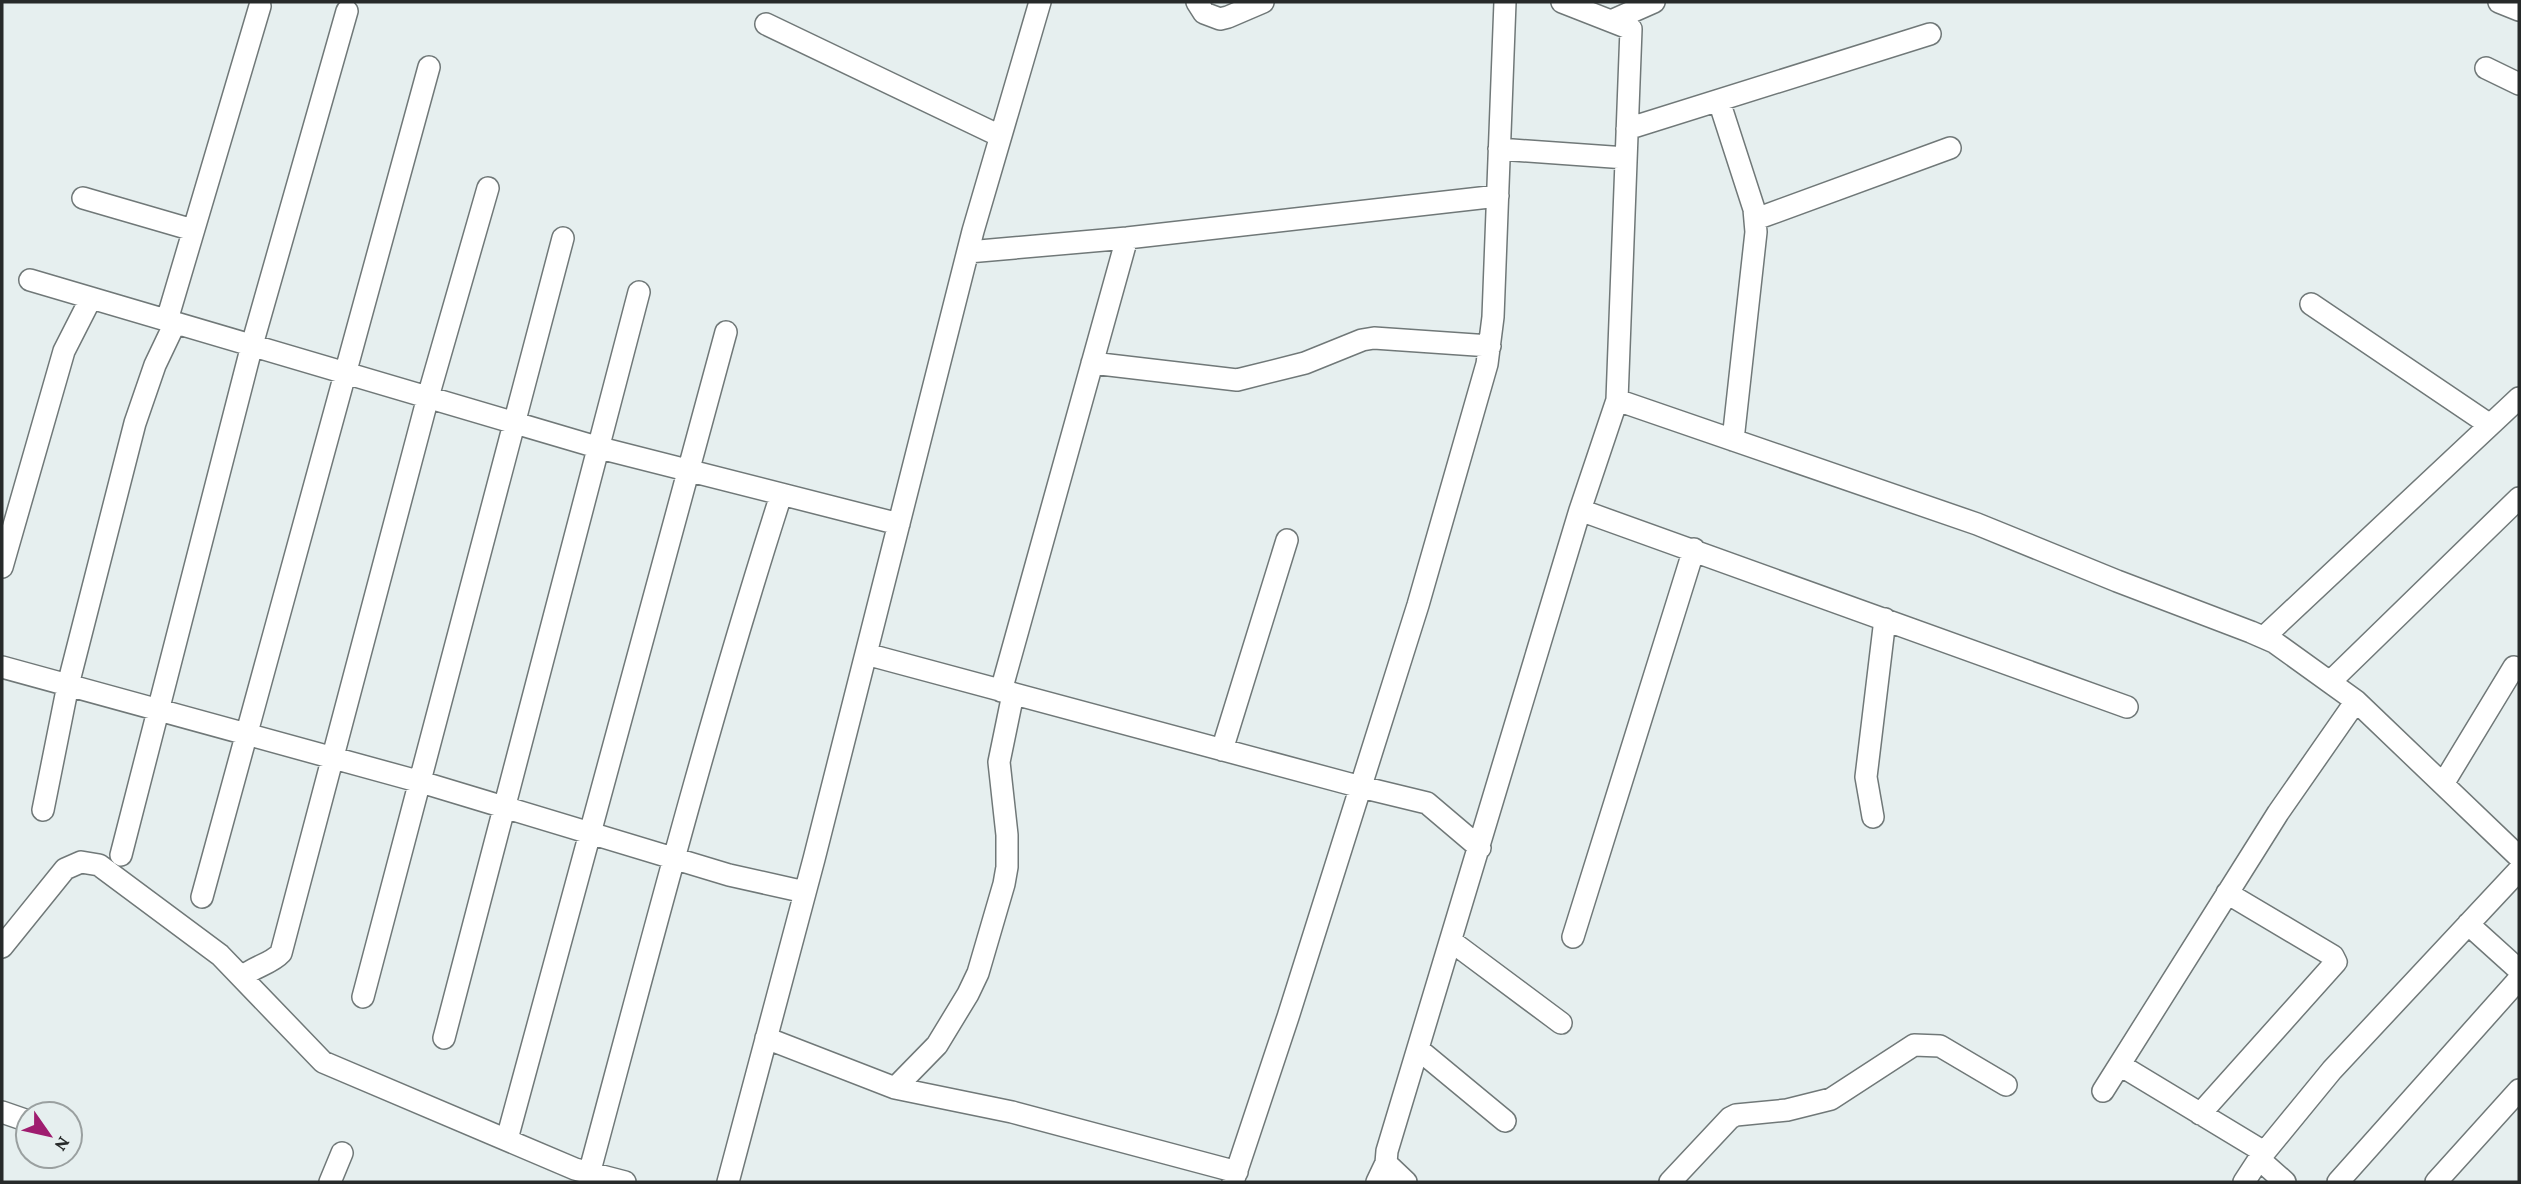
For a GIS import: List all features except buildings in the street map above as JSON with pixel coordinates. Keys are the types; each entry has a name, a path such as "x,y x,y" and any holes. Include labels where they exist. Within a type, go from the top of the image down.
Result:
{"street":[{"path":"728,1182 968,252 1040,2"},
{"path":"1197,2 1204,13 1220,19 1264,2"},
{"path":"766,1038 895,1088 1012,1112 1235,1177 1289,1017 1418,605 1490,346 1505,2"},
{"path":"1406,1182 1381,1173 1580,510 1618,400 1631,29 1562,2"},
{"path":"1611,21 1654,2"},
{"path":"2499,2 2519,10"},
{"path":"43,810 68,685 135,423 171,321 194,230 260,6"},
{"path":"121,855 253,345 347,11"},
{"path":"766,24 1000,136"},
{"path":"1628,129 1930,34"},
{"path":"202,897 429,67"},
{"path":"2486,68 2519,84"},
{"path":"1719,101 1756,219 1733,440"},
{"path":"1756,219 1950,148"},
{"path":"1499,149 1626,158"},
{"path":"242,978 250,970 275,960 281,953 428,397 488,188"},
{"path":"968,252 1127,238 1497,196"},
{"path":"83,198 194,230"},
{"path":"363,997 563,238"},
{"path":"895,1088 928,1055 944,1034 974,983 1004,884 1007,867 1006,817 999,762 1007,692 1127,238"},
{"path":"30,280 600,448 899,524"},
{"path":"444,1038 639,292"},
{"path":"2,567 64,351 91,298"},
{"path":"2311,304 2490,425"},
{"path":"507,1139 726,332"},
{"path":"1092,363 1237,380 1305,363 1362,340 1374,338 1490,346"},
{"path":"2263,637 2519,398"},
{"path":"1618,400 1977,524 2263,637 2295,656 2356,701 2519,857"},
{"path":"589,1174 673,858 781,495"},
{"path":"2330,682 2519,498"},
{"path":"1580,510 2127,707"},
{"path":"1222,750 1287,540"},
{"path":"1573,937 1694,549"},
{"path":"1873,817 1866,777 1885,619"},
{"path":"866,654 1427,803 1480,848"},
{"path":"2,667 421,782 729,875 805,892"},
{"path":"2443,784 2514,667"},
{"path":"2103,1091 2278,813 2356,701"},
{"path":"2,947 57,876 73,865 89,862 108,870 220,956 323,1062 589,1174 625,1182"},
{"path":"2244,1182 2332,1070 2519,870"},
{"path":"2200,1114 2336,962 2333,956 2227,894"},
{"path":"2468,924 2519,970"},
{"path":"1451,941 1561,1023"},
{"path":"2337,1182 2519,979"},
{"path":"1670,1182 1735,1115 1787,1110 1831,1099 1914,1045 1945,1048 2006,1084"},
{"path":"1418,1049 1505,1121"},
{"path":"2120,1065 2262,1156 2285,1182"},
{"path":"2436,1182 2519,1090"},
{"path":"330,1182 342,1153"}]}
